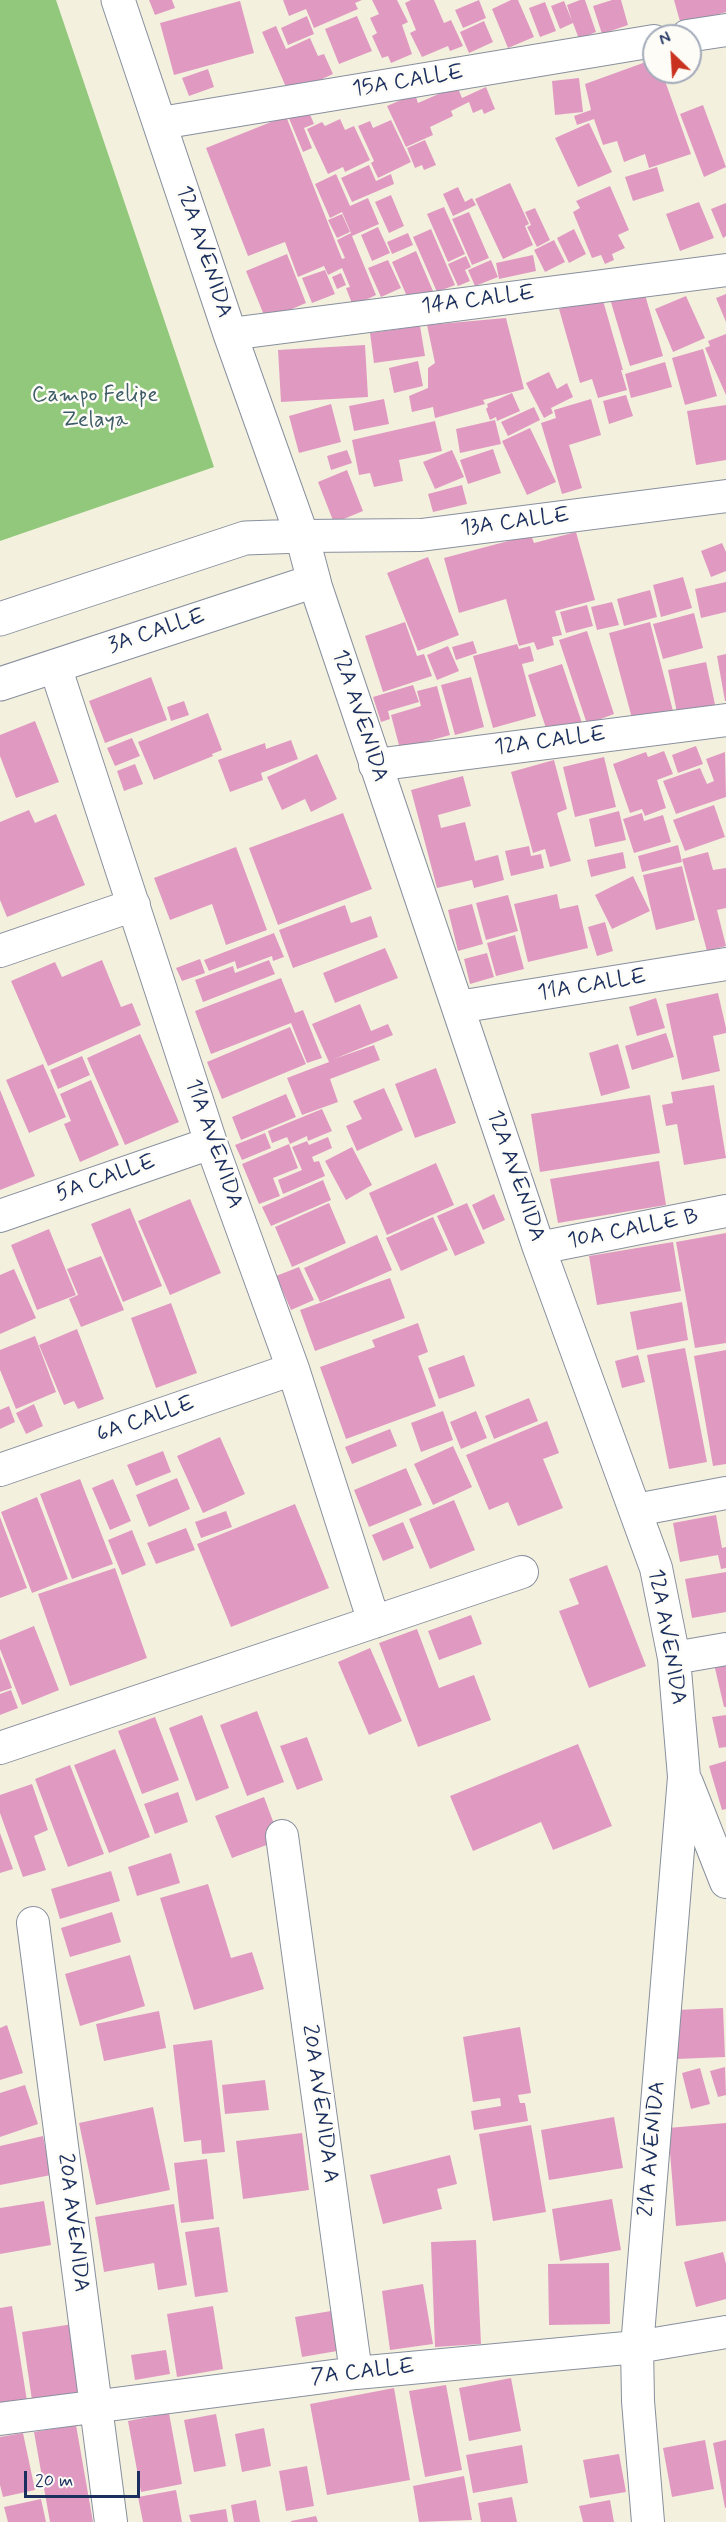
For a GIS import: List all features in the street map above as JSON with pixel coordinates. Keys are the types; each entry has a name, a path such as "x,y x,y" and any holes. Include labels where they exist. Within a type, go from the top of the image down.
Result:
{"street":[{"name":"12A AVENIDA","path":"118,0 230,333 302,536 314,581 375,765 539,1248 656,1568 674,1658 684,1777"},
{"path":"702,34 726,30"},
{"name":"15A CALLE","path":"161,123 642,43"},
{"name":"14A CALLE","path":"230,333 726,270"},
{"name":"13A CALLE","path":"302,536 421,535 726,496"},
{"path":"0,619 245,538 302,536"},
{"name":"3A CALLE","path":"0,684 314,581"},
{"name":"11A AVENIDA","path":"55,666 211,1143 293,1369 374,1622"},
{"name":"12A CALLE","path":"375,765 726,720"},
{"path":"0,951 134,905"},
{"name":"11A CALLE","path":"458,1007 726,964"},
{"name":"5A CALLE","path":"0,1216 211,1143"},
{"name":"10A CALLE B","path":"539,1248 726,1211"},
{"name":"6A CALLE","path":"0,1470 293,1369"},
{"path":"636,1510 726,1493"},
{"path":"0,1748 522,1572"},
{"path":"674,1658 726,1649"},
{"path":"684,1777 725,1877"},
{"name":"21A AVENIDA","path":"648,2522 638,2401 637,2347 684,1777"},
{"name":"20A AVENIDA A","path":"282,1836 356,2373"},
{"name":"20A AVENIDA","path":"33,1923 111,2522"},
{"name":"7A CALLE","path":"0,2419 356,2373 637,2347 726,2332"}],"green space":[{"name":"Campo Felipe Zelaya","path":"0,0 56,0 214,467 0,541"}],"building":[{"path":"149,0 172,0 175,8 155,15"},
{"path":"283,0 362,0 355,3 358,9 314,28 306,9 289,16"},
{"path":"372,0 397,0 408,22 402,25 412,54 391,63 388,56 382,58 372,36 377,33 370,18 379,14"},
{"path":"411,0 434,0 444,23 451,20 463,46 450,51 448,46 422,57 410,33 416,30 405,3"},
{"path":"479,0 486,18 463,28 455,10"},
{"path":"511,0 518,0 534,37 508,48 492,9"},
{"path":"585,0 596,32 579,39 573,23 560,29 551,6 564,1 572,21 567,5"},
{"path":"612,0 621,0 628,25 602,34 593,6"},
{"path":"674,0 726,0 726,12 681,24"},
{"path":"240,1 254,53 174,75 160,23"},
{"path":"545,2 556,31 540,37 529,8"},
{"path":"307,16 314,34 288,45 281,28"},
{"path":"357,16 372,51 339,64 325,29"},
{"path":"484,21 493,42 469,53 460,32"},
{"path":"276,26 286,49 310,38 318,56 324,54 333,74 289,94 262,32"},
{"path":"642,63 642,84 666,84 691,154 649,168 645,154 624,162 617,141 603,145 594,119 577,125 574,116 591,110 585,84"},
{"path":"208,69 214,87 189,96 182,78"},
{"path":"579,78 583,112 555,115 552,81"},
{"path":"457,86 462,98 486,87 495,109 484,114 482,109 473,113 469,102 451,111 453,116 430,127 433,135 406,147 387,106 415,94 418,103"},
{"path":"703,105 726,167 704,177 680,114"},
{"path":"307,107 314,124 304,128 312,148 303,152 288,116"},
{"path":"286,116 342,259 345,258 337,240 351,233 342,212 330,218 315,184 336,174 350,206 368,198 379,224 352,236 376,295 353,306 346,288 350,287 342,268 328,275 324,266 298,277 285,242 248,256 206,148"},
{"path":"340,119 345,130 354,126 370,160 345,172 343,167 328,174 307,129 322,122 325,126"},
{"path":"391,120 411,162 378,178 371,163 374,161 358,126 370,121 373,128"},
{"path":"589,123 612,172 578,187 555,138"},
{"path":"425,140 436,165 424,170 422,165 415,168 407,148"},
{"path":"369,165 376,181 391,174 394,184 352,202 341,178"},
{"path":"657,167 664,191 633,201 625,177"},
{"path":"510,183 529,224 525,226 533,245 503,259 475,199"},
{"path":"610,186 629,230 618,235 625,248 612,254 614,260 605,264 601,255 592,258 573,212 580,208 576,201"},
{"path":"458,187 465,202 472,198 476,205 453,216 443,194"},
{"path":"391,195 404,226 389,233 375,202"},
{"path":"699,202 714,238 680,251 666,214"},
{"path":"726,203 726,236 723,238 711,209"},
{"path":"444,207 465,254 448,262 427,214"},
{"path":"535,208 550,240 537,247 527,227 531,225 525,212"},
{"path":"469,212 489,258 472,265 452,219"},
{"path":"342,214 350,232 337,238 328,220"},
{"path":"378,227 390,253 372,261 361,235"},
{"path":"431,229 455,285 437,292 413,237"},
{"path":"574,229 586,254 569,263 557,238"},
{"path":"408,233 413,245 392,254 387,242"},
{"path":"554,240 565,262 545,272 534,250"},
{"path":"416,251 433,291 409,301 392,262"},
{"path":"287,254 306,303 266,320 246,271"},
{"path":"533,255 536,271 499,279 496,263"},
{"path":"466,256 471,267 465,270 470,281 458,286 448,264"},
{"path":"388,260 401,288 381,297 368,268"},
{"path":"491,260 498,277 475,286 468,270"},
{"path":"325,270 335,294 312,303 302,278"},
{"path":"341,273 346,285 337,289 332,277"},
{"path":"643,288 663,356 630,366 610,299"},
{"path":"726,294 726,322 716,298"},
{"path":"686,296 705,338 673,352 655,309"},
{"path":"602,297 627,390 598,398 592,379 580,383 559,309"},
{"path":"506,318 524,389 483,400 485,404 435,418 433,407 412,412 409,396 428,388 428,368 435,363 427,325"},
{"path":"420,326 425,356 374,363 370,333"},
{"path":"726,334 726,395 705,348 710,346 708,341"},
{"path":"365,345 368,397 281,402 278,350"},
{"path":"703,349 717,396 685,405 672,358"},
{"path":"418,361 423,386 394,393 389,368"},
{"path":"665,362 672,387 631,398 625,374"},
{"path":"549,372 557,389 567,383 573,397 551,408 553,413 544,418 526,383"},
{"path":"512,393 520,411 497,421 496,417 490,420 486,409 487,404"},
{"path":"626,395 633,416 609,424 603,401"},
{"path":"384,399 389,424 354,431 349,406"},
{"path":"591,399 601,435 569,445 582,488 562,494 541,423 556,418 554,410"},
{"path":"331,404 341,442 299,453 289,416"},
{"path":"726,405 726,460 696,465 687,411"},
{"path":"534,407 540,420 508,436 501,422"},
{"path":"495,420 501,444 460,453 456,429"},
{"path":"435,421 442,451 399,460 403,481 374,487 370,473 359,475 352,440"},
{"path":"530,428 556,482 527,495 502,441"},
{"path":"493,449 501,473 468,484 460,460"},
{"path":"347,450 352,463 331,470 327,456"},
{"path":"452,450 464,477 435,489 423,462"},
{"path":"347,470 363,511 334,523 318,482"},
{"path":"462,485 467,504 433,512 428,494"},
{"path":"576,532 595,600 555,611 562,635 552,637 554,645 537,650 534,642 519,646 506,599 459,613 444,558 531,535 534,543"},
{"path":"722,543 726,552 726,571 711,577 701,551"},
{"path":"428,557 459,635 418,651 387,573"},
{"path":"683,577 692,608 661,617 653,585"},
{"path":"726,582 726,612 701,618 695,589"},
{"path":"650,590 657,617 624,626 617,599"},
{"path":"612,602 619,625 597,630 591,607"},
{"path":"587,605 593,626 566,633 560,612"},
{"path":"694,613 703,648 663,659 653,624"},
{"path":"405,622 417,656 424,654 432,676 383,692 365,636"},
{"path":"650,622 673,711 633,722 609,633"},
{"path":"587,631 614,714 587,724 559,640"},
{"path":"473,641 477,653 456,660 452,647"},
{"path":"517,644 520,652 519,649 530,646 534,661 522,664 536,716 493,728 473,656"},
{"path":"448,646 459,671 437,680 427,655"},
{"path":"726,654 726,701 725,701 717,656"},
{"path":"706,662 716,709 678,717 668,670"},
{"path":"562,664 582,723 548,734 528,675"},
{"path":"151,677 167,720 105,743 89,701"},
{"path":"471,677 484,727 455,735 441,685"},
{"path":"413,685 419,702 388,711 390,719 381,722 373,697"},
{"path":"437,686 450,735 400,749 391,715 421,706 417,691"},
{"path":"184,701 189,715 171,721 167,707"},
{"path":"208,713 222,750 212,754 213,756 154,780 138,742"},
{"path":"35,721 59,782 16,798 0,756 0,735"},
{"path":"132,738 140,756 115,766 107,748"},
{"path":"291,740 298,759 261,773 263,780 230,792 218,760 265,743 266,749"},
{"path":"696,746 703,764 678,773 672,755"},
{"path":"664,751 673,774 657,780 666,808 645,816 642,809 630,813 613,764 646,752 648,757"},
{"path":"725,752 726,797 676,814 663,781 700,768 707,784 714,781 706,759"},
{"path":"317,754 337,799 311,812 305,799 282,810 267,777"},
{"path":"604,757 616,807 575,817 563,767"},
{"path":"554,760 567,809 557,813 571,861 550,867 545,849 533,853 511,772"},
{"path":"135,764 143,784 124,791 117,771"},
{"path":"463,776 471,806 438,815 441,828 465,822 475,861 498,855 504,880 474,888 472,880 437,888 411,790"},
{"path":"714,805 725,837 685,851 673,820"},
{"path":"29,810 35,823 56,814 85,885 7,917 0,900 0,822"},
{"path":"619,811 626,840 595,847 589,819"},
{"path":"343,813 372,889 278,925 249,848"},
{"path":"642,813 644,821 663,815 671,842 634,853 623,819"},
{"path":"678,845 682,862 642,872 638,856"},
{"path":"529,846 531,856 541,854 544,868 511,876 505,851"},
{"path":"236,847 267,930 226,945 212,904 170,920 154,878"},
{"path":"623,852 626,868 591,877 587,860"},
{"path":"708,852 713,870 726,868 726,908 717,910 726,946 707,951 682,859"},
{"path":"682,866 695,920 656,930 643,875"},
{"path":"633,876 650,911 612,929 595,895"},
{"path":"557,894 560,909 578,905 588,948 528,962 514,904"},
{"path":"508,895 518,931 486,940 476,903"},
{"path":"472,904 483,944 458,951 448,910"},
{"path":"345,905 351,923 371,916 378,937 293,968 279,930"},
{"path":"605,922 613,951 597,956 588,927"},
{"path":"274,933 284,957 273,961 272,956 237,969 235,961 209,971 204,960"},
{"path":"515,935 524,969 496,976 487,943"},
{"path":"385,948 398,978 335,1003 323,973"},
{"path":"487,953 494,977 470,984 464,959"},
{"path":"200,959 205,973 182,981 176,968"},
{"path":"102,960 121,1007 132,1003 141,1025 48,1066 11,981 55,962 62,977"},
{"path":"269,960 275,974 203,1002 195,980 233,966 235,973"},
{"path":"281,978 295,1013 303,1010 322,1058 307,1063 291,1023 211,1054 195,1011"},
{"path":"718,993 726,1028 726,1033 713,1036 720,1071 682,1080 666,1004"},
{"path":"656,998 665,1028 637,1036 629,1007"},
{"path":"360,1004 371,1031 388,1024 393,1035 334,1059 374,1045 380,1060 330,1079 338,1102 302,1115 287,1078 329,1062 312,1024"},
{"path":"290,1027 306,1064 222,1099 207,1062"},
{"path":"666,1033 674,1057 632,1070 625,1046"},
{"path":"140,1034 179,1122 125,1145 87,1058"},
{"path":"618,1044 630,1088 601,1096 589,1053"},
{"path":"82,1056 90,1075 58,1089 50,1070"},
{"path":"43,1064 66,1117 29,1133 6,1080"},
{"path":"436,1068 456,1123 415,1138 395,1084"},
{"path":"91,1080 119,1145 80,1162 64,1124 71,1121 60,1094"},
{"path":"714,1085 726,1158 684,1165 677,1124 666,1126 662,1105 673,1103 671,1092"},
{"path":"384,1088 403,1130 357,1151 346,1126 362,1119 353,1101"},
{"path":"0,1090 35,1176 0,1190"},
{"path":"286,1094 296,1117 241,1140 232,1117"},
{"path":"650,1095 660,1153 540,1172 531,1114"},
{"path":"322,1109 332,1131 308,1141 307,1136 290,1144 287,1137 272,1143 268,1131"},
{"path":"265,1133 271,1148 242,1160 235,1145"},
{"path":"328,1137 332,1148 312,1157 314,1162 319,1161 325,1176 283,1194 278,1180 302,1170 292,1147 307,1141 309,1145"},
{"path":"289,1144 298,1168 273,1178 280,1196 259,1204 242,1164"},
{"path":"352,1147 372,1185 346,1200 325,1161"},
{"path":"659,1161 666,1205 558,1223 550,1179"},
{"path":"436,1163 454,1205 387,1235 369,1193"},
{"path":"323,1180 331,1200 271,1226 262,1207"},
{"path":"494,1194 505,1220 483,1230 472,1205"},
{"path":"190,1199 221,1273 170,1295 138,1221"},
{"path":"329,1203 346,1243 292,1267 275,1227"},
{"path":"467,1203 485,1243 455,1256 437,1216"},
{"path":"130,1208 162,1286 123,1302 91,1224"},
{"path":"433,1217 448,1250 401,1271 386,1238"},
{"path":"49,1229 76,1295 37,1310 11,1245"},
{"path":"726,1233 726,1343 695,1348 676,1242"},
{"path":"377,1235 392,1270 320,1302 304,1268"},
{"path":"673,1242 681,1291 597,1305 589,1256"},
{"path":"101,1256 124,1310 81,1327 69,1299 78,1295 67,1269"},
{"path":"299,1267 314,1300 291,1310 276,1276"},
{"path":"14,1269 36,1318 0,1334 0,1275"},
{"path":"390,1278 405,1318 315,1351 300,1310"},
{"path":"682,1302 688,1340 637,1350 630,1312"},
{"path":"171,1303 197,1373 156,1388 131,1318"},
{"path":"418,1323 428,1352 418,1356 436,1406 346,1439 320,1367 375,1347 372,1340"},
{"path":"77,1329 104,1399 78,1409 74,1401 64,1405 39,1345"},
{"path":"35,1336 56,1392 16,1409 0,1370 0,1350"},
{"path":"685,1348 707,1462 669,1469 647,1355"},
{"path":"726,1350 726,1464 713,1466 694,1356"},
{"path":"464,1355 475,1386 439,1399 428,1368"},
{"path":"638,1355 645,1382 622,1388 615,1361"},
{"path":"529,1398 538,1421 494,1439 485,1416"},
{"path":"34,1404 43,1426 26,1434 16,1413"},
{"path":"9,1406 15,1422 0,1429 0,1410"},
{"path":"443,1411 453,1440 421,1452 411,1423"},
{"path":"476,1411 487,1438 461,1449 450,1422"},
{"path":"547,1421 559,1453 543,1459 563,1508 518,1526 508,1502 489,1510 466,1455"},
{"path":"390,1429 397,1446 352,1464 345,1447"},
{"path":"220,1437 245,1494 203,1513 177,1456"},
{"path":"453,1446 472,1487 433,1505 414,1464"},
{"path":"163,1451 171,1472 136,1486 127,1465"},
{"path":"406,1468 422,1505 369,1527 354,1490"},
{"path":"177,1478 190,1509 149,1527 136,1495"},
{"path":"80,1479 113,1564 72,1579 40,1494"},
{"path":"113,1479 131,1521 110,1530 92,1488"},
{"path":"37,1497 68,1579 32,1593 1,1512"},
{"path":"454,1500 475,1550 430,1569 409,1519"},
{"path":"295,1504 329,1588 231,1627 197,1544"},
{"path":"226,1511 232,1527 201,1538 195,1522"},
{"path":"716,1515 722,1548 726,1547 726,1568 721,1569 718,1555 680,1562 673,1523"},
{"path":"0,1517 27,1588 0,1598"},
{"path":"403,1522 414,1548 383,1561 372,1535"},
{"path":"186,1528 195,1550 156,1564 147,1543"},
{"path":"132,1530 146,1565 122,1575 108,1540"},
{"path":"607,1565 646,1666 589,1688 559,1611 579,1604 569,1579"},
{"path":"115,1568 147,1658 70,1686 38,1594"},
{"path":"726,1572 726,1612 692,1618 685,1579"},
{"path":"471,1615 482,1644 439,1660 428,1631"},
{"path":"34,1626 59,1690 22,1705 0,1649 0,1640"},
{"path":"417,1629 439,1688 474,1675 491,1720 418,1747 379,1643"},
{"path":"370,1648 402,1721 369,1735 338,1662"},
{"path":"0,1656 12,1688 0,1692"},
{"path":"726,1662 726,1707 724,1707 714,1664"},
{"path":"11,1690 18,1708 0,1715 0,1694"},
{"path":"257,1711 284,1782 247,1796 220,1725"},
{"path":"202,1715 229,1788 196,1801 169,1728"},
{"path":"726,1715 726,1747 719,1748 712,1717"},
{"path":"155,1717 179,1780 142,1794 118,1731"},
{"path":"307,1737 323,1780 297,1790 280,1746"},
{"path":"578,1744 612,1826 553,1850 541,1822 473,1851 450,1796"},
{"path":"115,1749 150,1837 109,1853 74,1765"},
{"path":"726,1761 726,1809 722,1810 709,1766"},
{"path":"70,1765 104,1854 68,1867 35,1779"},
{"path":"32,1784 48,1830 34,1836 46,1870 23,1877 0,1813 0,1795"},
{"path":"178,1792 188,1822 155,1834 144,1804"},
{"path":"264,1797 280,1840 232,1858 215,1816"},
{"path":"0,1833 13,1869 0,1873"},
{"path":"171,1853 180,1883 137,1896 128,1867"},
{"path":"111,1871 120,1901 60,1919 51,1889"},
{"path":"208,1884 231,1958 252,1952 264,1989 194,2010 160,1898"},
{"path":"112,1912 121,1942 70,1957 61,1928"},
{"path":"130,1955 145,2006 80,2026 65,1974"},
{"path":"723,2008 725,2057 677,2059 676,2010"},
{"path":"159,2011 166,2048 104,2061 96,2024"},
{"path":"7,2025 23,2073 0,2080 0,2028"},
{"path":"520,2027 531,2093 518,2095 520,2103 525,2103 528,2121 474,2130 471,2111 501,2106 500,2098 473,2102 463,2037"},
{"path":"212,2040 225,2152 202,2154 201,2140 184,2142 173,2045"},
{"path":"725,2067 726,2095 718,2097 710,2071"},
{"path":"700,2068 710,2104 691,2109 682,2073"},
{"path":"265,2080 269,2110 225,2114 222,2085"},
{"path":"25,2085 38,2124 0,2137 0,2093"},
{"path":"153,2107 170,2190 96,2205 79,2123"},
{"path":"614,2117 623,2168 549,2180 541,2130"},
{"path":"726,2123 726,2221 676,2226 668,2128"},
{"path":"531,2125 546,2212 493,2221 479,2134"},
{"path":"302,2133 309,2190 243,2199 236,2141"},
{"path":"43,2136 51,2175 0,2185 0,2146"},
{"path":"450,2155 457,2184 437,2189 442,2209 383,2224 370,2175"},
{"path":"207,2159 214,2219 181,2223 174,2163"},
{"path":"612,2199 621,2250 560,2261 552,2209"},
{"path":"44,2201 51,2245 0,2254 0,2208"},
{"path":"174,2204 187,2285 158,2290 154,2263 104,2272 95,2217"},
{"path":"219,2227 228,2292 195,2297 185,2232"},
{"path":"476,2240 481,2344 435,2347 431,2242"},
{"path":"723,2252 726,2264 726,2299 696,2307 684,2262"},
{"path":"609,2263 610,2324 549,2325 548,2264"},
{"path":"423,2284 433,2344 390,2350 382,2291"},
{"path":"12,2306 27,2401 0,2405 0,2308"},
{"path":"213,2306 223,2369 177,2377 167,2314"},
{"path":"337,2310 343,2350 302,2357 295,2317"},
{"path":"73,2324 83,2393 32,2400 22,2332"},
{"path":"166,2350 170,2374 135,2380 131,2355"},
{"path":"511,2378 521,2431 469,2441 459,2388"},
{"path":"446,2385 462,2470 425,2477 409,2391"},
{"path":"394,2388 410,2480 327,2495 310,2404"},
{"path":"169,2413 182,2484 141,2492 128,2421"},
{"path":"216,2414 226,2466 194,2472 184,2420"},
{"path":"76,2425 93,2522 50,2522 34,2432"},
{"path":"264,2428 271,2466 242,2472 235,2434"},
{"path":"23,2433 35,2490 3,2497 0,2485 0,2437"},
{"path":"705,2440 714,2489 672,2497 663,2448"},
{"path":"726,2440 726,2508 725,2508 713,2443"},
{"path":"522,2445 528,2483 473,2493 466,2455"},
{"path":"619,2454 626,2492 590,2498 583,2460"},
{"path":"307,2466 314,2506 286,2511 279,2471"},
{"path":"464,2476 472,2520 419,2522 413,2486"},
{"path":"176,2490 182,2522 143,2522 138,2497"},
{"path":"512,2497 517,2522 481,2522 478,2503"},
{"path":"41,2499 46,2522 8,2522 4,2507"},
{"path":"256,2500 260,2522 234,2522 231,2505"},
{"path":"610,2500 614,2522 583,2522 579,2506"},
{"path":"226,2509 228,2522 191,2522 189,2515"},
{"path":"316,2516 318,2522 291,2522 291,2521"}]}
